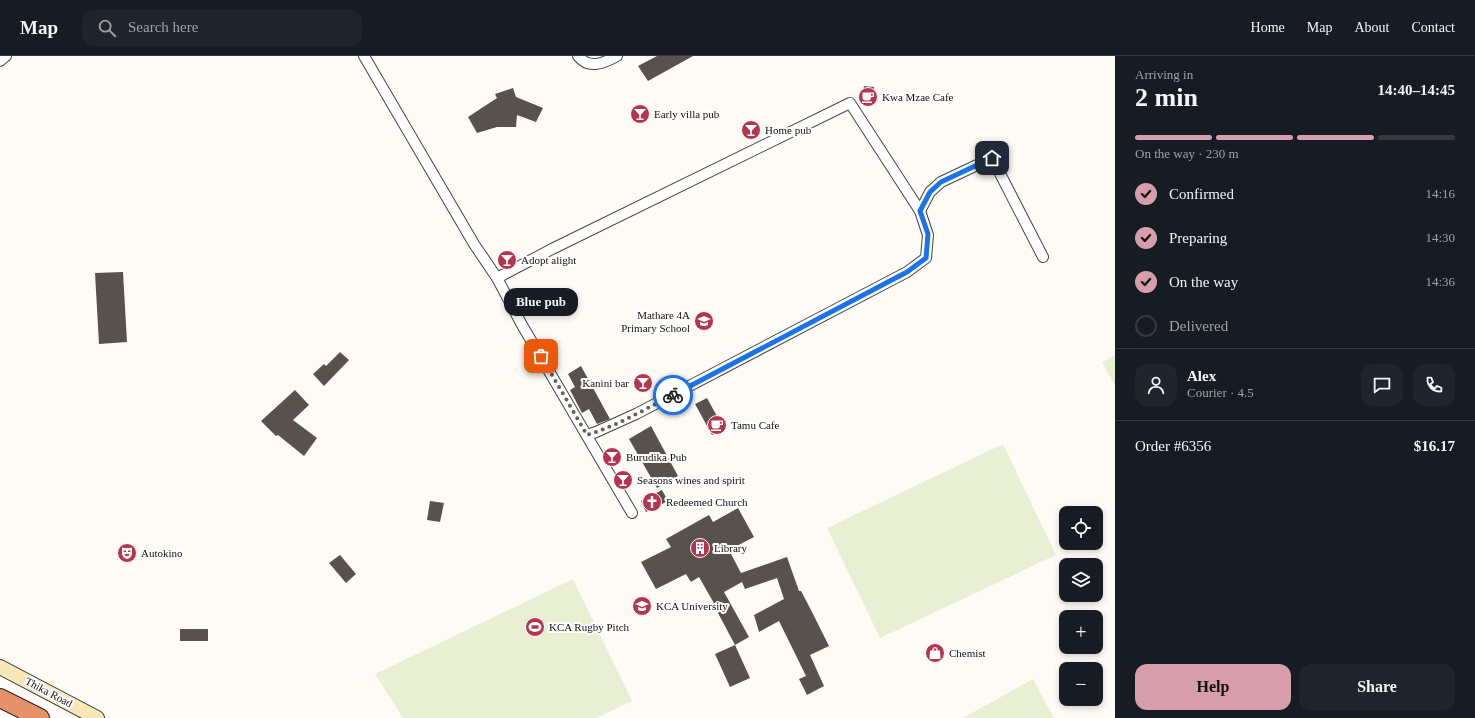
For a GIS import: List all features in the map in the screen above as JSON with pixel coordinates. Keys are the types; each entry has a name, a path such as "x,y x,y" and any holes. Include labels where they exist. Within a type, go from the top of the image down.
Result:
{"highway":[{"path":"0,698 40,718"}],"main road":[{"name":"Thika Road","path":"0,667 97,718"}],"street":[{"path":"0,61 6,56"},
{"path":"364,56 466,231 497,278 522,325 632,513"},
{"path":"578,56 587,64 595,65 617,56"},
{"path":"497,278 552,249 850,103 920,211 928,234 926,258 907,272 642,410 587,435"},
{"path":"920,211 930,192 941,182 992,158 1043,257"}],"green space":[{"path":"1115,355 1115,386 1102,362"},
{"path":"1003,444 1056,555 880,638 827,528"},
{"name":"KCA Rugby Pitch","path":"573,579 632,701 596,718 403,718 375,674"},
{"path":"1033,679 1054,718 963,718"}],"building":[{"path":"657,56 693,56 648,81 638,66"},
{"path":"864,86 874,87 871,105 861,103"},
{"path":"513,88 516,97 543,108 536,122 517,115 516,127 497,127 477,133 468,117 497,98 495,94"},
{"path":"123,272 127,342 99,344 95,273"},
{"path":"340,352 349,360 324,386 313,374 324,364 326,366"},
{"path":"581,366 610,419 597,424 589,409 582,413 570,390 575,387 568,374"},
{"path":"295,390 309,405 293,420 317,438 304,456 278,435 276,436 261,421"},
{"path":"707,398 724,429 712,435 695,404"},
{"path":"651,426 678,476 657,488 629,439"},
{"path":"662,490 668,501 646,512 641,501"},
{"path":"430,501 444,503 440,522 427,520"},
{"path":"738,508 754,537 729,550 741,573 787,557 799,591 801,591 829,646 810,655 824,686 807,695 799,679 806,676 779,621 759,632 754,615 784,599 777,578 745,589 742,582 724,592 749,637 735,645 718,613 719,612 699,577 691,582 686,574 656,589 641,562 671,547 666,539 709,515 713,522"},
{"path":"340,555 356,574 346,583 329,563"},
{"path":"180,629 208,629 208,641 180,641"},
{"path":"735,645 750,678 730,687 715,654"}],"way so far":[{"path":"541,356 587,435 636,414 673,395"}],"place":[{"name":"Kwa Mzae Cafe","path":"868,97"},
{"name":"Early villa pub","path":"640,114"},
{"name":"Home pub","path":"751,130"},
{"name":"Adopt alight","path":"507,260"},
{"name":"Mathare 4A Primary School","path":"704,321"},
{"name":"Blue pub","path":"541,356"},
{"name":"Kanini bar","path":"643,383"},
{"name":"Tamu Cafe","path":"717,425"},
{"name":"Burudika Pub","path":"612,457"},
{"name":"Seasons wines and spirit","path":"623,480"},
{"name":"Redeemed Church","path":"652,502"},
{"name":"Library","path":"700,548"},
{"name":"Autokino","path":"127,553"},
{"name":"KCA University","path":"642,606"},
{"name":"KCA Rugby Pitch","path":"535,627"},
{"name":"Chemist","path":"935,653"}],"route":[{"path":"673,395 907,272 926,258 928,234 920,211 930,192 941,182 992,158"}]}
